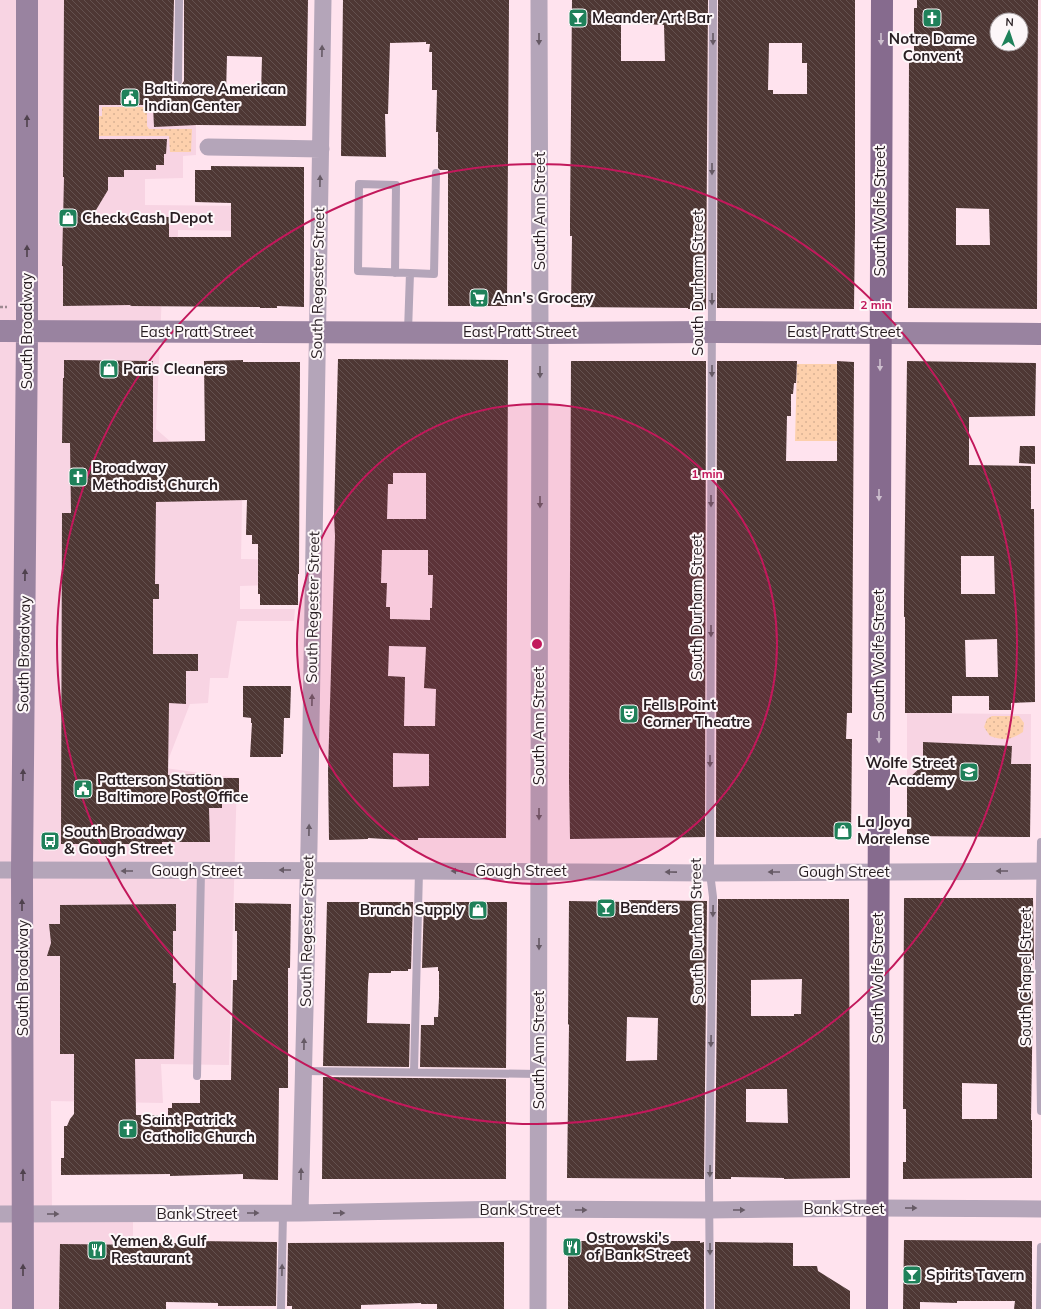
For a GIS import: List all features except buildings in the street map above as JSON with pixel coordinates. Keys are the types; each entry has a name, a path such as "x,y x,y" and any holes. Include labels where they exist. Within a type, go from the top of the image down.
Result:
{"main road":[{"name":"South Broadway","path":"23,1309 22,871 27,332 27,0"},
{"name":"South Wolfe Street","path":"877,1309 882,0"},
{"name":"East Pratt Street","path":"0,331 1041,334"}],"street":[{"name":"South Regester Street","path":"300,1213 309,870 323,0"},
{"name":"South Ann Street","path":"538,1309 540,333 539,0"},
{"path":"208,147 320,149"},
{"name":"Gough Street","path":"0,870 309,870 710,873 1041,871"},
{"name":"Bank Street","path":"0,1214 877,1208 1041,1209"}],"lane":[{"path":"178,80 179,0"},
{"name":"South Durham Street","path":"710,1309 709,1210 713,897 710,873 713,0"},
{"path":"395,272 396,185 359,184 358,271 434,274 436,173"},
{"path":"408,332 410,273"},
{"name":"South Chapel Street","path":"1041,842 1041,1111"},
{"path":"197,1076 201,870"},
{"path":"414,1072 420,871"},
{"path":"304,1071 539,1074"},
{"path":"281,1309 283,1213"},
{"path":"1040,1309 1041,1247"}],"shaded area":[{"path":"0,0 155,0 172,13 172,88 196,89 196,155 183,156 183,178 145,179 145,205 249,206 249,231 178,230 178,248 164,249 156,429 179,449 243,454 241,559 295,560 295,584 240,586 240,609 295,609 294,621 237,621 228,678 210,678 208,703 190,704 165,768 237,778 229,1065 161,1064 163,1103 51,1101 52,1209 133,1209 133,1297 152,1305 166,1305 166,1309 0,1309"},
{"path":"102,107 147,107 147,126 149,129 192,129 191,152 170,152 169,136 98,136 65,116 102,116"},
{"path":"797,364 837,364 837,441 795,441"},
{"name":"Wolfe Street Academy","path":"907,713 1031,714 1030,837 907,836"},
{"path":"992,716 1019,716 1024,723 1023,732 1007,739 999,739 990,736 984,727 987,719"}],"place":[{"name":"Meander Art Bar","path":"578,18"},
{"name":"Notre Dame Convent","path":"932,18"},
{"name":"Baltimore American Indian Center","path":"130,98"},
{"name":"Check Cash Depot","path":"68,218"},
{"name":"Ann's Grocery","path":"479,298"},
{"name":"Paris Cleaners","path":"109,369"},
{"name":"Broadway Methodist Church","path":"78,477"},
{"name":"Fells Point Corner Theatre","path":"629,714"},
{"name":"Wolfe Street Academy","path":"969,772"},
{"name":"Patterson Station Baltimore Post Office","path":"83,789"},
{"name":"La Joya Morelense","path":"843,831"},
{"name":"South Broadway & Gough Street","path":"50,841"},
{"name":"Benders","path":"606,908"},
{"name":"Brunch Supply","path":"478,910"},
{"name":"Saint Patrick Catholic Church","path":"128,1129"},
{"name":"Ostrowski's of Bank Street","path":"572,1247"},
{"name":"Yemen & Gulf Restaurant","path":"97,1250"},
{"name":"Spirits Tavern","path":"912,1275"}]}
